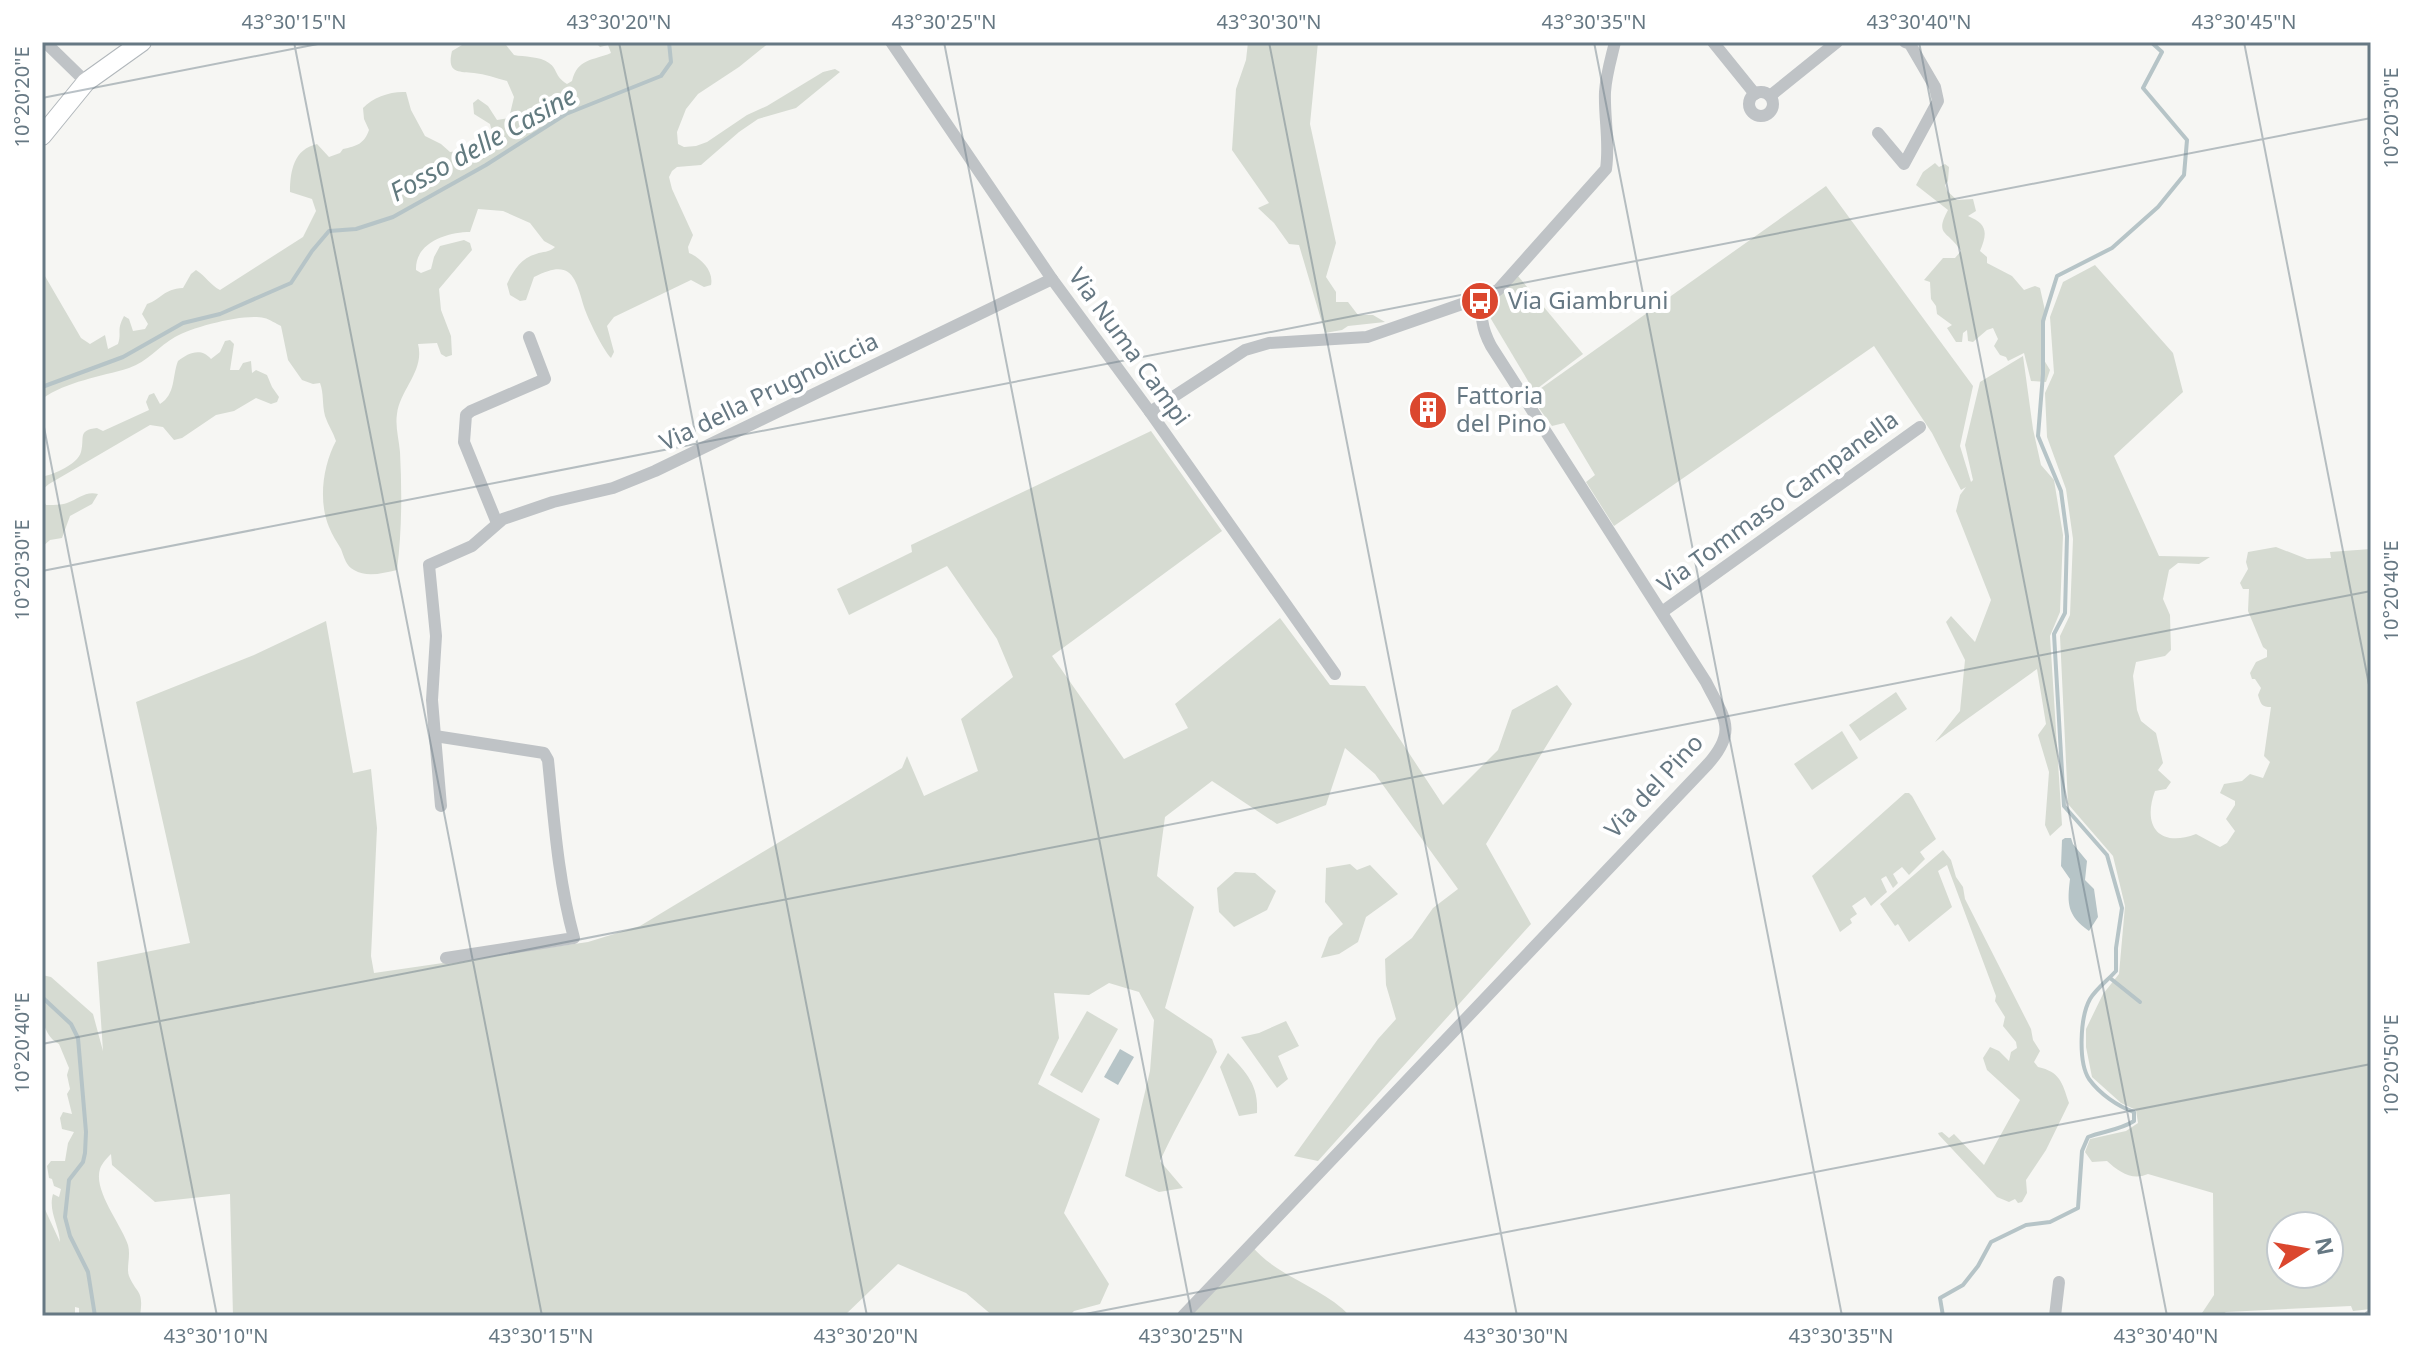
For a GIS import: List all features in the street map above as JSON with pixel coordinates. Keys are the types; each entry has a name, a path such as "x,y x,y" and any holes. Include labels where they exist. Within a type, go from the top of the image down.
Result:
{"street":[{"path":"45,42 86,82"},
{"path":"42,136 86,82 142,42"},
{"name":"Via Numa Campi","path":"891,42 1052,279 1335,674"},
{"path":"1150,412 1245,350 1269,343 1367,337 1498,290 1606,169 1610,148 1605,94 1615,42"},
{"path":"1713,42 1755,94"},
{"path":"1770,96 1837,42"},
{"path":"1878,133 1904,164 1938,101 1935,87 1910,44 1905,42"},
{"path":"1755,94 1770,96 1772,109 1765,115 1755,114 1750,107 1755,94"},
{"name":"Via della Prugnoliccia","path":"441,806 432,700 436,636 429,565 472,546 497,523 553,502 613,488 655,471 1052,279"},
{"name":"Via del Pino","path":"1183,1316 1719,751 1724,742 1726,730 1706,682 1491,346 1483,330 1481,306 1485,296"},
{"path":"497,523 464,442 466,415 545,379 529,337"},
{"name":"Via Tommaso Campanella","path":"1662,612 1920,427"},
{"path":"435,736 544,753 548,760 567,914 574,938 446,958"},
{"path":"2055,1316 2059,1282"}],"shaded area":[{"path":"467,42 510,42 506,45 514,55 545,61 567,84 582,64 611,53 608,45 600,47 595,42 770,42 698,94 686,109 677,132 678,144 684,147 707,142 747,115 823,72 835,69 840,72 796,108 758,119 701,165 677,167 672,171 669,177 672,189 693,235 689,253 706,266 711,275 711,285 704,287 691,280 614,317 607,326 614,352 611,358 592,326 570,273 556,269 534,277 526,300 520,301 510,295 507,284 518,266 531,256 555,247 544,241 530,223 503,211 478,209 470,232 434,240 421,252 416,270 421,273 431,269 440,246 464,240 470,243 472,250 439,289 441,310 451,336 452,355 446,357 441,354 437,343 418,344 418,363 399,405 396,423 401,511 397,570 364,574 351,568 346,561 329,527 324,506 325,472 336,441 325,416 320,383 302,380 288,360 281,326 271,320 244,317 193,329 175,337 129,368 73,384 42,399 42,271 81,338 90,344 105,335 108,349 118,344 124,316 129,319 133,331 145,329 148,324 142,314 147,304 171,290 183,288 196,270 220,290 303,237 316,211 312,199 290,192 291,176 298,156 317,144 329,157 362,141 369,130 363,108 377,98 406,92 411,110 425,136 450,152 467,150 476,157 487,156 492,144 490,124 474,114 473,103 478,99 488,106 497,120 509,118 514,97 507,81 454,70 452,51"},
{"path":"1248,42 1318,42 1310,124 1336,243 1326,277 1336,292 1336,302 1348,302 1358,315 1373,315 1385,322 1348,326 1325,333 1299,245 1289,244 1258,208 1269,203 1232,150 1236,89 1246,60"},
{"path":"1935,163 1939,167 1945,164 1949,167 1945,185 1947,191 1957,200 1973,199 1976,211 1968,216 1984,229 1980,251 1987,257 1987,263 2012,276 2024,290 2035,286 2040,288 2046,315 2041,355 2050,370 2046,382 2031,381 2024,353 2008,361 2000,355 1994,346 1998,339 1993,328 1973,342 1968,341 1967,330 1963,333 1962,342 1956,342 1947,328 1952,325 1937,314 1931,299 1930,282 1924,280 1943,258 1955,258 1961,251 1943,229 1948,210 1916,185 1923,172"},
{"path":"1826,186 1973,386 1960,446 1971,482 1965,445 1980,382 2023,356 2041,465 2054,480 2063,535 2060,612 2050,636 2062,825 2050,836 2045,825 2049,772 2038,735 2046,724 2037,669 1935,742 1960,711 1965,660 1946,622 1951,616 1975,642 1991,600 1956,511 1960,495 1966,487 1961,490 1932,433 1874,346 1614,526 1586,482 1595,475 1564,423 1552,426 1530,396"},
{"path":"2095,265 2173,353 2183,392 2114,456 2159,556 2210,557 2199,564 2178,563 2169,570 2163,599 2170,615 2171,650 2165,656 2136,662 2133,676 2141,721 2156,733 2163,763 2158,770 2171,782 2166,789 2155,791 2152,803 2153,824 2163,836 2183,838 2196,834 2220,847 2227,843 2235,831 2226,819 2235,801 2220,793 2224,784 2242,781 2250,774 2263,778 2270,762 2264,756 2271,707 2261,703 2258,695 2261,688 2250,673 2256,662 2267,657 2267,650 2248,611 2249,589 2243,589 2240,583 2248,569 2248,552 2276,547 2307,559 2331,558 2330,552 2371,549 2371,1309 2353,1311 2351,1306 2200,1316 2214,1295 2213,1193 2148,1174 2126,1174 2107,1161 2092,1162 2085,1152 2090,1139 2126,1131 2138,1123 2136,1110 2121,1103 2092,1077 2086,1047 2086,1029 2103,994 2119,974 2125,906 2113,856 2068,804 2060,636 2070,615 2073,539 2066,489 2047,437 2045,393 2054,373 2050,317 2063,282"},
{"path":"1518,276 1583,354 1534,391 1491,319 1489,310 1495,298"},
{"path":"230,340 234,344 230,370 239,370 243,363 251,361 252,373 256,370 267,375 279,397 277,402 271,404 256,398 234,411 216,415 174,440 163,427 150,425 49,484 43,489 46,505 65,504 86,494 98,494 92,504 70,516 62,538 50,540 42,547 42,477 59,471 79,457 87,431 97,428 103,431 149,410 146,402 149,395 154,393 160,404 165,400 171,390 178,361 182,358 199,352 211,359 220,352 225,341"},
{"path":"1151,431 1222,531 1052,656 1124,759 1188,728 1175,704 1280,618 1330,685 1365,686 1443,805 1498,750 1512,710 1557,685 1572,704 1486,844 1531,924 1318,1161 1294,1156 1378,1039 1396,1019 1386,985 1385,959 1412,938 1433,908 1458,889 1375,774 1345,748 1326,805 1277,824 1212,781 1165,817 1157,876 1194,907 1165,1008 1212,1039 1217,1052 1160,1161 1183,1188 1159,1192 1125,1176 1150,1071 1154,1020 1139,992 1109,983 1089,995 1054,993 1059,1038 1038,1084 1100,1119 1064,1213 1109,1284 1100,1304 1074,1311 1069,1316 993,1316 966,1293 898,1264 844,1316 233,1316 230,1194 155,1202 112,1165 111,1154 100,1169 99,1178 104,1197 128,1245 128,1273 140,1296 140,1316 79,1316 79,1308 75,1307 75,1316 42,1316 42,1203 60,1242 52,1200 53,1194 59,1197 61,1189 54,1186 49,1178 47,1166 51,1161 65,1161 68,1143 74,1132 62,1129 60,1118 63,1112 72,1114 67,1094 70,1089 69,1068 59,1044 44,1023 42,975 51,977 93,1014 103,1051 97,962 190,943 136,702 254,655 326,621 353,773 371,769 377,828 371,956 374,973 588,942 640,926 902,768 907,756 924,796 978,771 961,719 1013,677 997,639 947,566 849,615 837,589 912,552 911,545"},
{"path":"1896,692 1907,709 1860,741 1849,725"},
{"path":"1842,731 1858,758 1812,790 1794,764"},
{"path":"1905,793 1912,796 1936,839 1920,852 1925,859 1909,875 1902,867 1893,874 1898,883 1893,888 1886,876 1881,879 1887,892 1871,906 1865,897 1852,906 1857,914 1850,919 1852,923 1840,932 1812,876"},
{"path":"2071,838 2087,861 2085,880 2094,889 2098,917 2089,931 2076,920 2070,908 2070,879 2061,866 2062,840"},
{"path":"1943,850 1951,860 1965,899 2031,1029 2040,1051 2034,1062 2059,1079 2069,1103 2046,1150 2026,1180 2027,1193 2018,1203 2015,1199 2009,1202 1997,1197 1938,1133 1942,1132 1949,1138 1954,1134 1984,1165 2020,1100 1987,1070 1983,1058 1990,1047 2009,1061 2011,1052 2017,1048 2016,1042 2003,1026 2005,1017 1995,1001 1996,996 1947,865 1938,871 1952,907 1909,942 1880,904"},
{"path":"1350,864 1357,870 1370,865 1398,894 1366,917 1358,942 1339,954 1321,958 1329,937 1343,924 1325,902 1326,868"},
{"path":"1235,872 1255,873 1276,891 1267,910 1234,927 1219,912 1217,888"},
{"path":"1087,1011 1118,1029 1082,1093 1050,1075"},
{"path":"1286,1021 1299,1046 1278,1056 1288,1079 1277,1088 1241,1037"},
{"path":"1120,1049 1134,1057 1118,1085 1104,1077"},
{"path":"1228,1053 1246,1073 1253,1087 1257,1113 1239,1116 1220,1067"},
{"path":"1251,1245 1273,1265 1326,1297 1350,1316 1188,1316"}],"waterway":[{"name":"Fosso delle Casine","path":"42,387 123,357 183,323 220,314 291,283 329,231 356,229 393,217 486,165 566,114 661,76 671,62 669,42"},
{"path":"1943,1316 1940,1298 1963,1285 1991,1242 2026,1225 2050,1222 2078,1208 2082,1151 2088,1137 2134,1121 2134,1112 2109,1099 2093,1084 2083,1062 2084,1017 2093,995 2116,971 2122,908 2107,855 2064,806 2054,634 2065,613 2067,536 2061,491 2038,436 2043,321 2057,276 2112,248 2158,207 2184,175 2187,140 2143,88 2162,52 2151,42"},
{"path":"2110,978 2140,1002"},
{"name":"Fosso delle Casine","path":"42,997 71,1024 78,1038 85,1153 83,1162 69,1180 65,1217 70,1236 88,1272 95,1316"}],"place":[{"name":"Via Giambruni","path":"1480,301"},
{"name":"Fattoria del Pino","path":"1428,410"}]}
